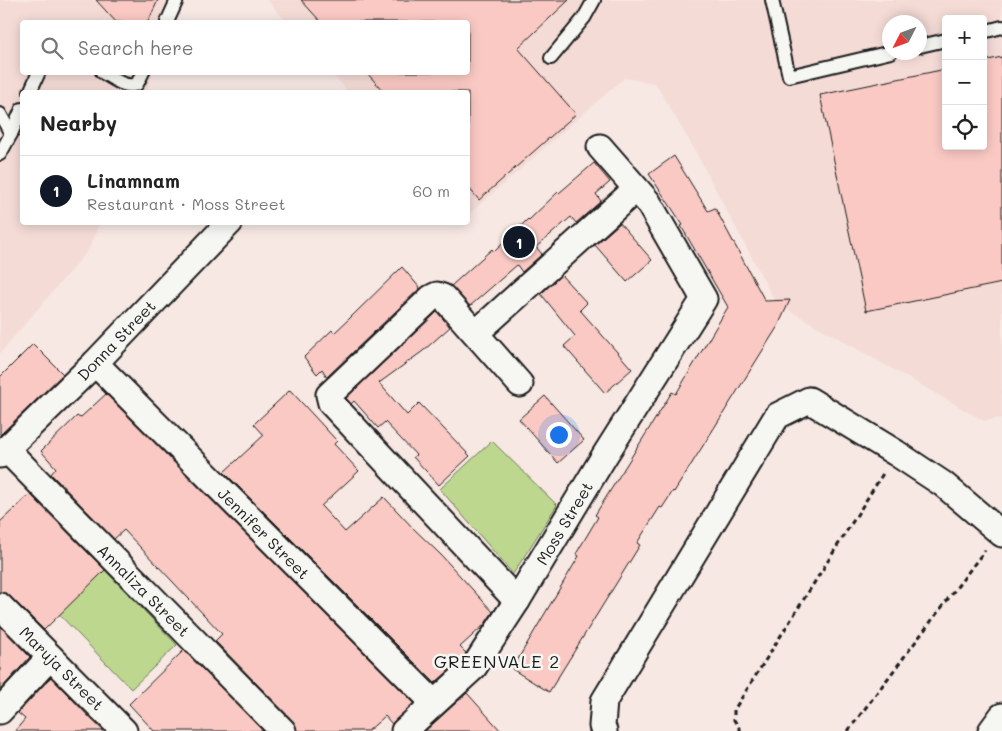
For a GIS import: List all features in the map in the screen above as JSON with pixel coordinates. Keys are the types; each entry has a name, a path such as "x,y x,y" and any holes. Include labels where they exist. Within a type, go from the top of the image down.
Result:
{"street":[{"path":"476,332 636,189 600,147"},
{"name":"Moss Street","path":"404,731 474,667 704,299 648,202 636,189"},
{"name":"Donna Street","path":"3,452 95,363 227,225"},
{"path":"517,601 329,400 329,395 437,295 443,297 476,332 520,384"},
{"name":"Jennifer Street","path":"95,363 434,703"},
{"path":"604,731 602,726 604,701 777,416 809,400 943,484 1000,533"},
{"name":"Annaliza Street","path":"3,452 283,731"},
{"name":"Maruja Street","path":"0,606 124,731"},
{"path":"0,711 50,657"},
{"path":"991,731 1002,716"}],"lane":[{"path":"167,20 177,0"},
{"path":"551,58 584,18 594,0"},
{"path":"772,0 789,76 882,54"},
{"path":"987,31 1002,27"},
{"path":"927,44 942,41"},
{"path":"31,90 38,75"},
{"path":"108,75 133,86 137,84 142,75"},
{"path":"0,154 20,113"},
{"path":"0,114 11,134"}],"path":[{"path":"741,731 734,720 734,710 896,453"},
{"path":"848,731 1000,533"}],"shaded area":[{"path":"0,0 183,0 174,20 20,20 20,75 152,75 147,90 20,90 20,225 98,225 89,249 0,353"},
{"path":"267,0 1002,0 1002,418 984,421 776,303 693,147 655,83 624,78 470,213 470,90 347,90 333,75 470,75 470,20 285,20"}],"green space":[{"path":"492,441 557,505 513,574 440,489"},
{"path":"102,567 177,645 131,689 56,611"}],"building":[{"path":"96,0 158,0 149,20 114,20"},
{"path":"301,0 569,0 518,48 576,114 479,200 470,189 470,90 382,90 369,75 470,75 470,20 319,20"},
{"path":"1002,57 1002,283 866,311 820,95 942,70 942,150 987,150 987,60"},
{"path":"674,156 708,211 715,208 765,301 790,300 778,326 674,492 662,508 660,507 637,543 640,545 549,692 512,669 579,556 576,554 598,517 595,515 672,392 676,394 728,307 681,226 683,225 649,174"},
{"path":"594,163 610,182 596,194 601,201 576,223 571,217 536,247 542,254 522,272 517,265 470,306 451,286 492,249 494,252 558,192"},
{"path":"620,223 652,260 627,282 595,245"},
{"path":"402,267 420,288 327,377 322,369 317,374 304,357 332,330 334,333"},
{"path":"561,275 587,303 580,310 632,369 605,393 564,346 575,336 541,294"},
{"path":"437,312 450,327 423,351 379,383 407,415 419,403 470,456 439,485 413,457 416,455 385,422 378,428 354,401 351,404 346,398"},
{"path":"33,344 63,374 0,435 0,377"},
{"path":"290,390 337,441 334,444 359,471 321,506 345,532 384,497 493,612 484,625 460,647 466,653 463,658 435,683 224,472 264,435 254,424"},
{"path":"106,394 414,703 392,724 385,716 368,731 297,731 293,721 215,641 222,634 124,530 114,539 51,474 56,468 41,451 77,416 80,418"},
{"path":"545,396 584,440 558,463 519,419"},
{"path":"30,494 105,570 44,630 10,596 0,592 0,522"},
{"path":"0,626 30,657 0,690"},
{"path":"184,650 263,731 154,731 129,704"},
{"path":"51,677 104,731 15,731 25,719 18,713"},
{"path":"467,693 501,731 425,731"}],"place":[{"name":"Linamnam","path":"519,242"}],"district":[{"name":"GREENVALE 2","path":"497,661"}]}
